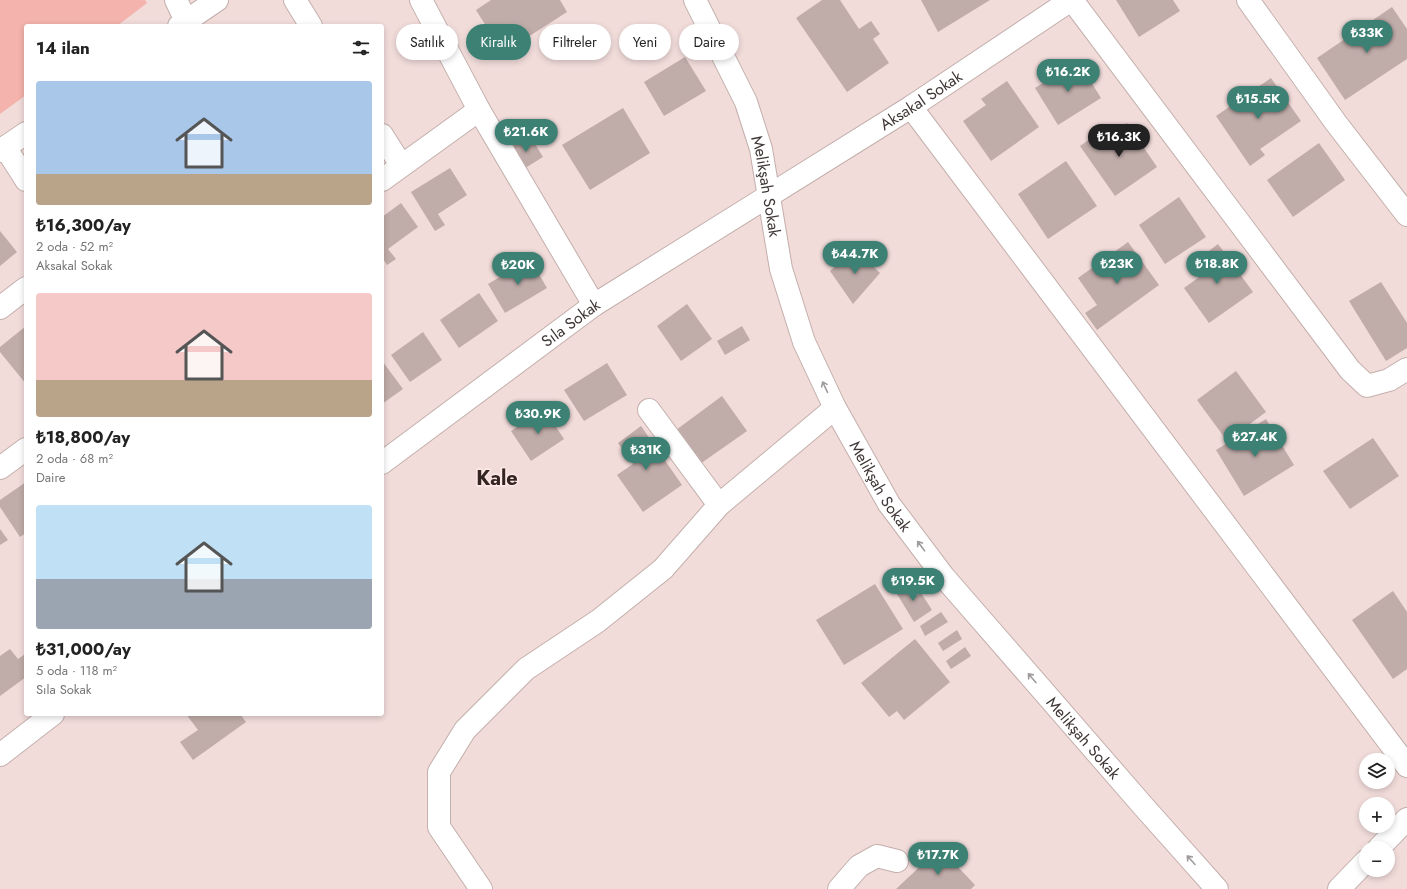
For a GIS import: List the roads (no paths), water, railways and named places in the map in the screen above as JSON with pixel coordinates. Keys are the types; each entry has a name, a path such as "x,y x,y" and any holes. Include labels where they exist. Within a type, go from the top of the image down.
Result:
{"street":[{"path":"176,0 183,23 218,0"},
{"path":"295,0 310,24"},
{"path":"422,0 479,110 594,305"},
{"name":"Melikşah Sokak","path":"695,0 746,102 761,149 781,269 804,342 835,408 889,504 944,577 1217,889"},
{"path":"1072,0 1350,370 1367,386 1389,380 1407,369"},
{"name":"Aksakal Sokak","path":"768,195 911,107 1072,0"},
{"path":"1248,0 1336,123 1407,215"},
{"path":"911,107 1407,766"},
{"path":"384,178 479,110"},
{"path":"24,134 2,149 24,177"},
{"path":"384,138 401,165"},
{"name":"Sıla Sokak","path":"384,462 594,305 768,195"},
{"path":"0,308 24,290"},
{"path":"481,889 439,827 439,772 465,730 526,669 598,621 664,569 719,505 835,408"},
{"path":"649,410 719,505"},
{"path":"0,468 24,450"},
{"path":"0,755 50,716"},
{"path":"1386,841 1407,819"},
{"path":"839,889 858,866 877,856 897,861"},
{"path":"1339,889 1359,868"}],"district":[{"name":"Kale","path":"497,478"}]}
